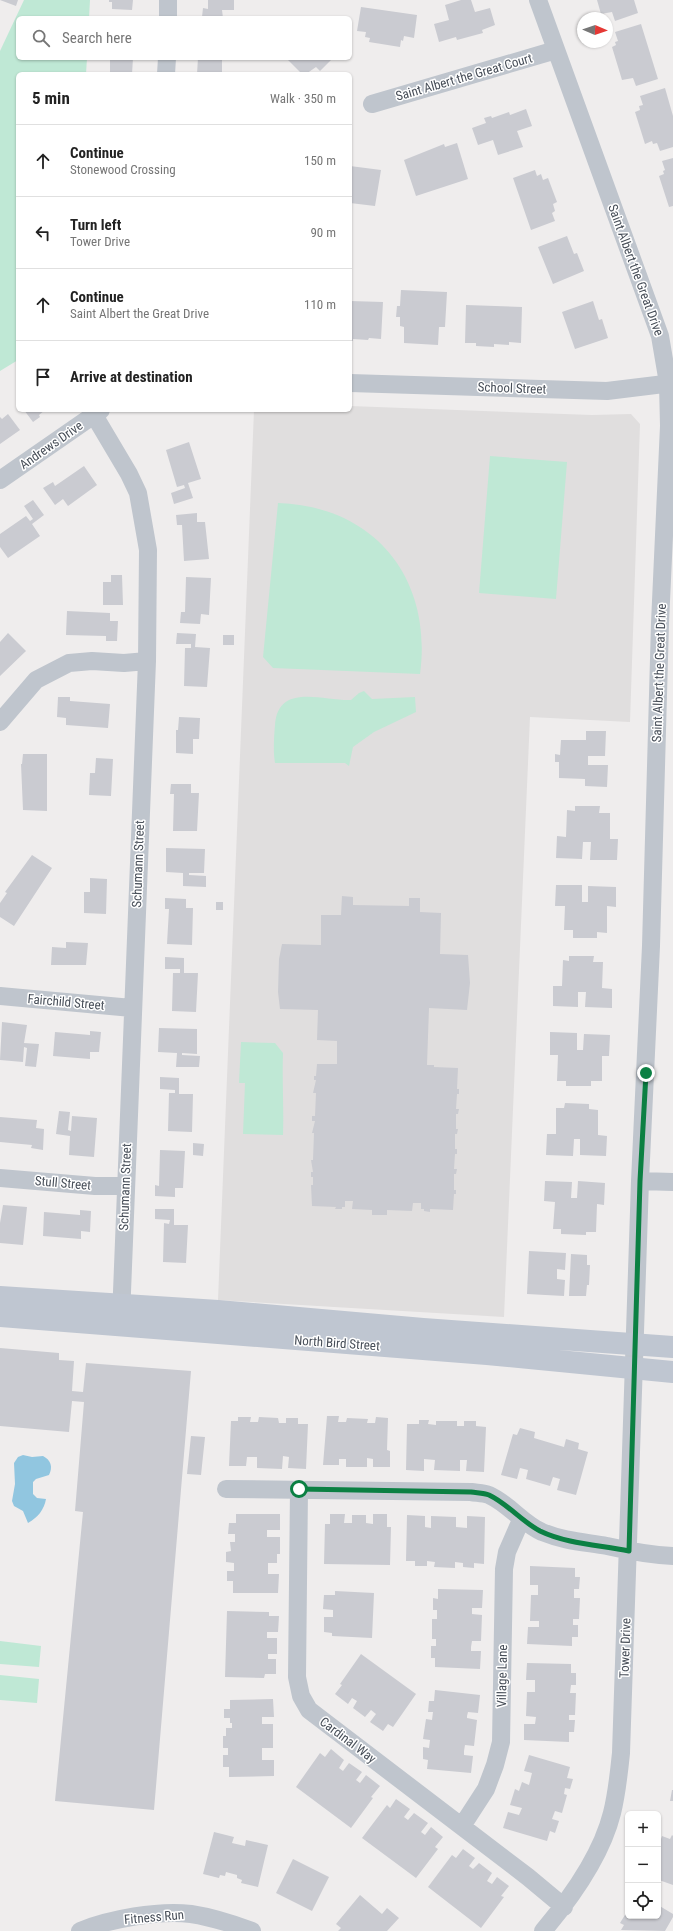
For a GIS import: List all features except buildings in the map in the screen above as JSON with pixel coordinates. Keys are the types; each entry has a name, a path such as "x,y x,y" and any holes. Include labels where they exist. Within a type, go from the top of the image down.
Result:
{"street":[{"path":"168,0 168,16"},
{"name":"Saint Albert the Great Drive","path":"538,0 651,308 663,348 670,383 660,615 650,961 640,1181 636,1344"},
{"name":"Saint Albert the Great Court","path":"372,104 556,50"},
{"path":"166,72 167,60"},
{"name":"School Street","path":"352,383 607,391 670,383"},
{"name":"Andrews Drive","path":"0,480 98,413"},
{"name":"Schumann Street","path":"98,413 138,493 148,550 147,661 121,1314"},
{"path":"0,722 36,680 69,663 92,660 124,663 147,661"},
{"name":"Fairchild Street","path":"0,996 132,1008"},
{"name":"Stull Street","path":"0,1178 95,1186 125,1186"},
{"path":"640,1181 673,1182"},
{"name":"North Bird Street","path":"0,1297 121,1314 208,1333 487,1354 673,1372"},
{"name":"North Bird Street","path":"0,1316 121,1314 423,1329 673,1347"},
{"name":"Tower Drive","path":"543,1931 564,1907 578,1887 600,1845 612,1815 617,1784 621,1753 636,1344"},
{"path":"226,1489 471,1492 488,1494 499,1501 521,1520 540,1531 574,1542 629,1551 673,1556"},
{"name":"Cardinal Way","path":"299,1489 296,1677 301,1696 309,1710 462,1826 564,1907"},
{"name":"Village Lane","path":"462,1826 486,1789 495,1765 501,1742 504,1569 507,1552 521,1520"},
{"name":"Fitness Run","path":"80,1931 101,1923 131,1917 190,1914 252,1931"}],"shaded area":[{"path":"352,406 592,415 631,414 640,424 630,722 530,717 504,1317 218,1300 254,412 352,412"}],"green space":[{"path":"24,0 90,0 89,16 16,16"},
{"path":"16,17 16,60 87,60 86,72 16,72 16,361 0,371 0,51"},
{"path":"490,456 567,462 556,599 479,593"},
{"path":"278,503 312,507 343,518 369,533 390,554 406,579 417,608 422,640 420,674 273,668 263,657"},
{"path":"364,691 372,699 415,697 416,712 374,732 353,747 349,766 345,763 275,763 275,725 278,712 284,703 293,698 304,697 351,700 359,693"},
{"path":"241,1042 275,1043 283,1053 283,1135 243,1134 245,1083 239,1083"},
{"path":"0,1641 41,1646 39,1667 0,1664"},
{"path":"0,1675 39,1679 37,1703 0,1700"}],"water":[{"path":"23,1455 32,1457 43,1456 48,1460 51,1467 49,1475 36,1479 33,1482 33,1494 37,1498 46,1499 44,1507 40,1513 28,1523 23,1511 14,1506 12,1501 15,1484 14,1463 18,1457"}],"route":[{"path":"299,1489 471,1492 488,1494 499,1501 521,1520 540,1531 574,1542 629,1551 640,1181 646,1073"}]}
